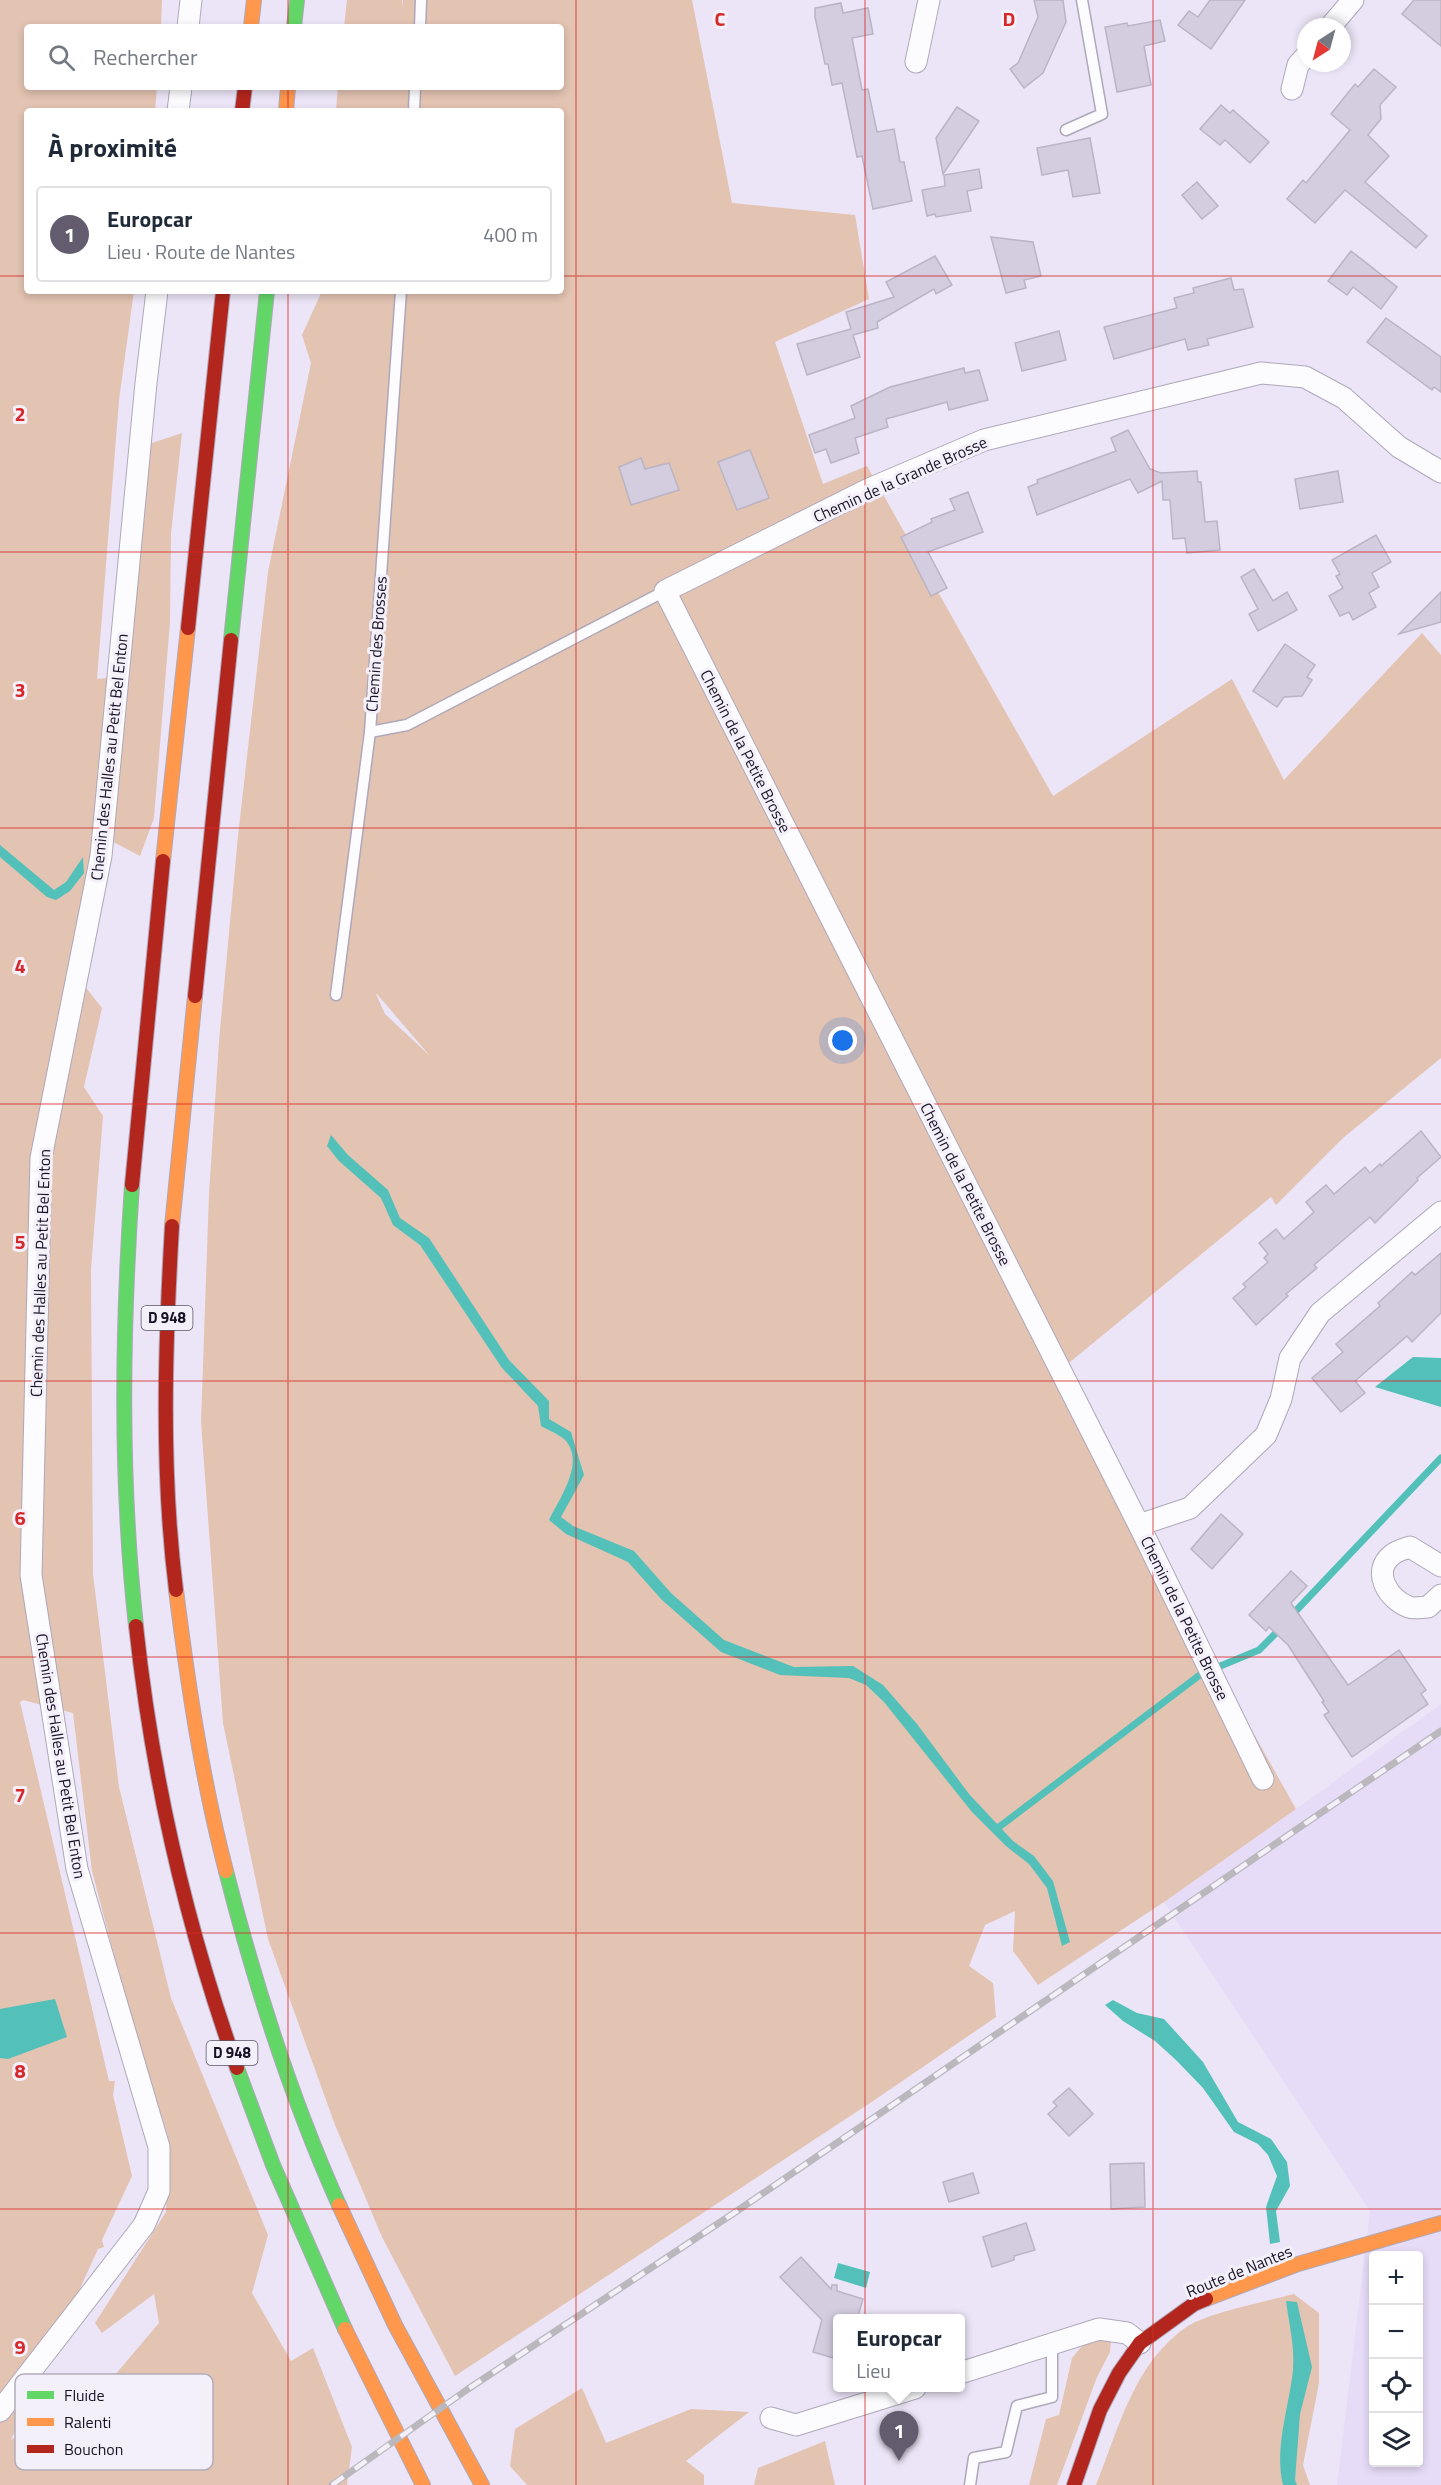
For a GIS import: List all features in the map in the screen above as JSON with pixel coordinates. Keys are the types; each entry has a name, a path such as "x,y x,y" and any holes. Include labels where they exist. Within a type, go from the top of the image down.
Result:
{"main road":[{"path":"251,24 254,0"},
{"path":"294,24 297,0"},
{"path":"242,108 245,90"},
{"path":"286,108 288,90"},
{"name":"D 948","path":"223,294 139,1092 124,1322 123,1414 132,1597 162,1798 206,1974 260,2130 296,2219 332,2297 410,2428"},
{"name":"D 948","path":"267,294 173,1207 167,1297 169,1492 175,1584 198,1753 243,1944 300,2112 341,2213 389,2314 482,2485"},
{"name":"Route de Nantes","path":"1074,2485 1100,2410 1119,2373 1140,2343 1194,2304 1298,2264 1441,2223"},
{"path":"332,2297 385,2413 423,2485"},
{"path":"389,2314 485,2463"}],"street":[{"path":"188,24 191,0"},
{"path":"916,62 929,0"},
{"path":"1338,18 1353,0"},
{"path":"1292,88 1297,69"},
{"path":"178,108 181,90"},
{"name":"Chemin des Halles au Petit Bel Enton","path":"29,2374 144,2225 159,2191 159,2147 77,1869 31,1575 41,1158 102,856 145,394 157,294"},
{"name":"Chemin de la Grande Brosse","path":"665,591 869,489 984,440 1261,373 1305,377 1334,392 1344,398 1399,447 1441,472"},
{"name":"Chemin de la Petite Brosse","path":"665,591 1139,1524 1263,1779"},
{"path":"1139,1524 1190,1508 1266,1435 1281,1400 1290,1358 1320,1313 1441,1212"},
{"path":"1441,1566 1410,1547 1393,1553 1385,1562 1381,1572 1387,1591 1409,1608 1428,1607 1441,1595"},
{"path":"965,2371 1099,2329 1127,2333 1140,2343"},
{"name":"Chemin des Halles au Petit Bel Enton","path":"0,2411 15,2392"},
{"path":"771,2418 796,2425 902,2392"}],"lane":[{"path":"420,24 422,0"},
{"path":"1066,130 1102,114 1082,0"},
{"path":"414,108 415,90"},
{"name":"Chemin des Brosses","path":"336,995 370,732 401,294"},
{"name":"Chemin de la Grande Brosse","path":"370,732 407,725 665,591"},
{"path":"970,2485 974,2458 1006,2452 1017,2406 1052,2397 1052,2345"}],"shaded area":[{"path":"0,0 162,0 161,24 24,24 24,90 157,90 155,108 24,108 24,294 134,294 119,400 97,679 107,678 143,446 182,433 171,534 170,622 154,818 140,856 100,835 72,970 102,1008 84,1087 103,1116 91,1269 93,1574 119,1787 171,1998 268,2235 252,2293 291,2361 313,2348 352,2447 347,2485 0,2485","holes":["23,1700 73,1713 92,1871 129,2012 168,2136 166,2212 95,2323 102,2333 154,2294 159,2323 116,2374 213,2374 213,2470 15,2470 15,2437 11,2440 15,2431 15,2374 41,2374 98,2249 104,2247 102,2240 132,2176 113,2095 115,2081 109,2081 20,1702"]},
{"path":"347,0 402,0 402,7 403,0 692,0 732,203 855,215 869,299 775,342 823,484 867,466 1053,796 1232,679 1284,780 1422,633 1441,655 1441,1058 1343,1138 1276,1205 1271,1197 1053,1376 1296,1809 1164,1902 1038,1985 1013,1951 1015,1911 985,1925 969,1966 993,1983 996,2017 876,2099 455,2376 382,2237 335,2125 268,1939 223,1723 201,1422 209,1194 219,1041 238,836 268,572 311,363 302,335 321,294 564,294 564,108 336,108 338,90 564,90 564,24 344,24","holes":["376,994 377,994 430,1056 385,1014"]},
{"path":"0,845 54,890 66,882 83,857 84,873 70,891 56,900 47,897 0,857"},
{"path":"331,1135 348,1155 388,1190 400,1218 429,1238 509,1360 549,1401 549,1419 571,1432 584,1475 561,1517 573,1526 634,1551 671,1593 724,1640 794,1667 853,1666 883,1685 917,1724 969,1794 1013,1841 1034,1856 1053,1881 1070,1942 1062,1946 1047,1888 1029,1864 1006,1846 972,1812 884,1702 866,1685 849,1678 780,1675 721,1652 662,1600 628,1562 566,1534 549,1520 572,1471 571,1450 566,1441 541,1426 538,1406 502,1368 420,1245 393,1225 381,1198 339,1161 327,1146"},
{"path":"1413,1357 1441,1358 1441,1407 1375,1387"},
{"path":"1441,1704 1441,2485 1337,2485 1370,2211 1164,1902 1276,1813 1296,1809"},
{"path":"55,1999 67,2037 8,2059 0,2058 0,2009"},
{"path":"1113,2000 1137,2013 1164,2019 1203,2062 1238,2122 1271,2139 1287,2162 1290,2186 1276,2211 1280,2242 1270,2244 1266,2207 1277,2176 1268,2155 1258,2144 1234,2132 1203,2088 1176,2060 1155,2041 1123,2021 1105,2005"},
{"path":"838,2263 870,2272 866,2288 834,2278"},
{"path":"1294,2294 1319,2313 1319,2383 1303,2465 1310,2485 1096,2485 1130,2398 1154,2358 1169,2341 1188,2326 1209,2316"},
{"path":"1286,2301 1297,2302 1312,2367 1300,2414 1295,2480 1297,2485 1283,2485 1280,2456 1293,2370"},
{"path":"1102,2337 1111,2340 1110,2352 1097,2377 1057,2485 1029,2485 1046,2419 1059,2415 1072,2358 1082,2346"},
{"path":"582,2388 606,2443 691,2409 749,2412 686,2461 704,2475 704,2485 527,2485 510,2466 515,2429"},
{"path":"825,2441 835,2485 754,2485 758,2468"}],"building":[{"path":"1034,0 1063,0 1066,22 1043,73 1024,88 1010,69 1018,63 1038,17"},
{"path":"1210,0 1245,0 1211,49 1178,25 1189,11 1198,17"},
{"path":"1414,0 1441,0 1441,46 1402,14"},
{"path":"841,3 843,13 868,8 873,34 852,38 862,90 868,89 877,132 894,129 900,162 904,162 912,201 873,209 862,156 857,157 842,83 832,85 815,17 815,8"},
{"path":"1160,20 1165,41 1144,46 1151,85 1117,92 1105,27 1127,23 1128,26"},
{"path":"1374,69 1396,87 1380,105 1381,119 1368,135 1389,156 1365,182 1427,236 1416,248 1345,190 1315,223 1287,199 1303,180 1306,183 1350,130 1331,114 1355,84 1358,87"},
{"path":"1221,105 1230,113 1233,110 1269,142 1250,163 1225,140 1220,145 1200,129"},
{"path":"957,107 979,121 943,174 936,138"},
{"path":"1090,138 1100,193 1073,197 1068,170 1042,175 1037,148"},
{"path":"979,169 982,188 967,191 971,211 936,217 935,214 927,216 922,190 945,186 944,175"},
{"path":"1197,182 1218,206 1202,219 1182,195"},
{"path":"991,237 1033,242 1041,276 1024,280 1026,288 1006,293"},
{"path":"1351,251 1397,287 1381,309 1353,287 1347,295 1328,281"},
{"path":"935,256 952,285 936,294 934,289 877,322 878,328 853,335 860,357 807,375 797,344 851,329 846,312 894,297 886,282"},
{"path":"1231,278 1234,290 1243,289 1253,327 1207,339 1209,345 1188,350 1185,339 1114,359 1104,327 1177,308 1174,298 1194,293 1193,288"},
{"path":"1386,318 1441,357 1441,392 1434,387 1432,390 1367,342"},
{"path":"1059,331 1066,360 1022,371 1015,343"},
{"path":"964,368 965,373 979,370 988,400 949,410 947,402 886,419 888,427 855,438 859,453 831,463 826,449 815,453 809,435 855,418 851,406 890,387"},
{"path":"1128,430 1150,469 1161,473 1197,471 1198,482 1201,482 1205,522 1217,521 1220,550 1187,553 1185,538 1173,539 1170,500 1163,500 1162,481 1138,493 1130,479 1037,515 1028,487 1038,483 1037,480 1116,451 1111,438"},
{"path":"750,450 769,498 737,510 718,462"},
{"path":"641,458 645,469 669,463 679,490 631,505 619,467"},
{"path":"1338,471 1343,502 1300,509 1295,479"},
{"path":"968,492 983,532 928,552 947,588 931,596 901,537 932,522 931,519 955,510 950,499"},
{"path":"1376,535 1391,562 1372,573 1379,587 1369,593 1376,607 1353,620 1349,612 1340,616 1329,596 1343,588 1336,576 1340,574 1332,560"},
{"path":"1254,569 1273,601 1287,592 1297,610 1258,631 1249,614 1258,609 1241,577"},
{"path":"1441,592 1441,622 1399,634"},
{"path":"1285,644 1315,665 1307,677 1312,680 1302,696 1284,697 1277,707 1253,691"},
{"path":"1421,1131 1441,1157 1417,1178 1418,1180 1375,1223 1370,1217 1314,1265 1317,1268 1286,1294 1288,1296 1256,1325 1233,1298 1246,1287 1243,1284 1268,1262 1264,1258 1268,1254 1259,1243 1276,1229 1284,1239 1314,1212 1306,1202 1326,1185 1334,1194 1365,1167 1370,1173 1380,1164 1381,1166"},
{"path":"1441,1253 1441,1313 1412,1342 1407,1336 1355,1381 1365,1393 1341,1412 1312,1378 1343,1352 1336,1344 1380,1306 1378,1303 1412,1272 1415,1275"},
{"path":"1221,1514 1243,1534 1212,1569 1191,1549"},
{"path":"1291,1571 1307,1586 1291,1603 1348,1685 1399,1650 1426,1690 1421,1694 1428,1704 1352,1757 1324,1715 1329,1712 1322,1702 1324,1701 1288,1645 1269,1627 1266,1631 1249,1615"},
{"path":"1069,2088 1093,2114 1069,2136 1048,2114 1057,2106 1053,2102"},
{"path":"1144,2163 1145,2207 1111,2209 1110,2164"},
{"path":"973,2173 979,2193 949,2202 943,2182"},
{"path":"1026,2223 1035,2250 1014,2256 1014,2260 992,2267 983,2237"},
{"path":"801,2257 831,2289 832,2285 837,2285 837,2291 863,2299 858,2314 833,2314 833,2358 813,2352 822,2320 780,2277"}],"waterway":[{"path":"1290,1617 1441,1458"},
{"path":"1218,1667 1259,1650 1281,1628"},
{"path":"999,1827 1201,1674"}],"railway":[{"path":"332,2485 468,2389 734,2213 1441,1731"}],"traffic: fast":[{"path":"294,24 297,0"},
{"path":"231,640 267,294"},
{"path":"132,1185 126,1296 124,1406 127,1516 136,1626"},
{"path":"226,1871 275,2041 305,2124 339,2205"},
{"path":"237,2068 273,2165 345,2329"}],"traffic: slow":[{"path":"251,24 254,0"},
{"path":"286,108 288,90"},
{"path":"163,861 188,628"},
{"path":"172,1226 195,996"},
{"path":"176,1590 196,1732 226,1871"},
{"path":"339,2205 395,2325 482,2485"},
{"path":"1206,2299 1298,2264 1441,2223"},
{"path":"345,2329 423,2485"}],"traffic: jam":[{"path":"242,108 245,90"},
{"path":"188,628 223,294"},
{"path":"195,996 231,640"},
{"path":"132,1185 163,861"},
{"path":"172,1226 166,1454 176,1590"},
{"path":"136,1626 151,1739 173,1850 202,1960 237,2068"},
{"path":"1074,2485 1100,2410 1119,2373 1140,2343 1194,2304 1206,2299"}],"place":[{"name":"Europcar","path":"899,2461"}]}
